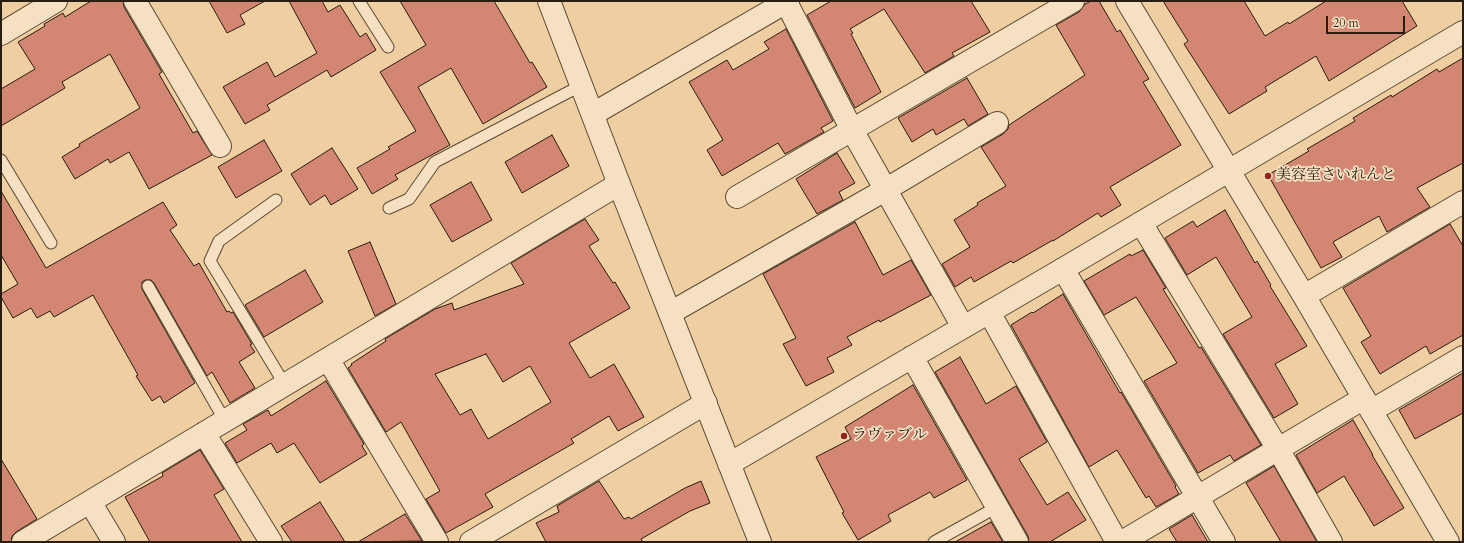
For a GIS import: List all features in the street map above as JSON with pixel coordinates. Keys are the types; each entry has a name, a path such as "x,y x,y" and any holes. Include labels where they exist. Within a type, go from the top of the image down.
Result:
{"street":[{"path":"1,34 56,1"},
{"path":"134,1 220,146"},
{"path":"549,1 619,184 760,542"},
{"path":"737,197 1073,1"},
{"path":"593,114 787,2 852,130 963,327"},
{"path":"1135,4 1229,171 1368,404 1448,542"},
{"path":"729,464 1063,269 1463,32"},
{"path":"670,313 885,190 997,123"},
{"path":"23,542 619,184"},
{"path":"1304,296 1463,202"},
{"path":"1141,223 1278,449 1331,542"},
{"path":"1063,269 1224,542"},
{"path":"989,312 1117,542"},
{"path":"912,357 1017,542"},
{"path":"1122,542 1278,449 1463,357"},
{"path":"328,359 437,542"},
{"path":"471,542 706,403"},
{"path":"204,433 270,542"},
{"path":"90,502 114,542"}],"lane":[{"path":"359,1 388,47"},
{"path":"388,208 409,199 435,162 582,85"},
{"path":"1,160 51,243"},
{"path":"276,200 219,241 210,261 285,385"},
{"path":"148,286 225,421"},
{"path":"934,542 997,507"}],"building":[{"path":"91,1 123,1 124,7 162,72 159,74 193,133 197,131 212,155 149,189 129,152 110,163 108,159 75,179 62,157 80,146 79,144 140,108 110,54 62,82 65,88 1,126 1,89 35,69 18,42 63,13 65,17"},
{"path":"209,1 265,1 240,15 245,24 227,33"},
{"path":"289,1 322,1 328,12 340,5 360,37 366,33 376,50 331,77 327,70 267,105 270,110 245,124 223,87 267,62 275,77 317,53"},
{"path":"400,1 494,1 530,63 532,62 547,87 483,124 451,68 418,87 450,145 395,175 398,179 372,194 357,168 390,149 388,147 416,131 380,72 426,45"},
{"path":"831,1 971,1 990,32 952,53 954,56 925,73 884,9 850,29 853,33 851,34 881,92 855,108 807,15"},
{"path":"1091,1 1099,1 1117,32 1120,30 1149,79 1143,82 1181,145 1110,187 1121,205 1101,217 1098,213 1053,241 1013,263 1011,261 974,282 971,277 955,287 942,264 970,247 954,220 978,205 977,203 1006,186 981,147 1003,134 1008,129 1009,125 1085,75 1056,25 1079,12 1085,4"},
{"path":"1163,1 1244,1 1265,36 1288,22 1289,24 1326,1 1402,1 1417,26 1329,81 1316,56 1265,87 1267,91 1229,114 1184,44 1188,41"},
{"path":"786,29 833,121 821,128 824,132 785,154 778,143 722,176 707,150 723,140 689,82 727,60 733,70 769,49 764,42"},
{"path":"1463,58 1463,163 1417,188 1430,207 1387,232 1379,216 1333,242 1342,257 1321,268 1268,175 1309,151 1307,149 1355,121 1353,118 1391,95 1392,97 1437,69 1439,72"},
{"path":"967,78 988,114 968,126 964,119 936,135 933,129 912,142 898,118"},
{"path":"552,135 569,166 522,193 505,162"},
{"path":"264,140 282,171 236,198 218,167"},
{"path":"332,148 358,189 331,205 325,195 310,205 291,174"},
{"path":"837,153 855,183 839,192 843,200 817,214 796,179"},
{"path":"471,182 492,220 452,242 430,205"},
{"path":"1,191 46,268 163,202 177,225 170,230 194,266 199,263 227,312 233,312 252,344 250,345 255,352 239,362 255,388 230,403 212,372 207,376 151,280 145,280 142,282 142,289 195,383 164,403 160,396 152,401 136,376 138,375 93,295 54,317 50,311 37,318 31,308 13,318 1,297 1,294 18,284 1,255"},
{"path":"1225,210 1255,263 1257,261 1271,285 1270,286 1307,346 1275,364 1298,404 1274,418 1223,334 1252,317 1216,257 1187,275 1165,238 1193,221 1197,227"},
{"path":"585,219 599,240 589,246 613,283 615,282 630,308 569,343 590,378 614,364 644,417 618,431 609,416 571,439 574,443 485,494 493,507 446,533 426,499 440,491 401,422 386,432 348,368 352,365 351,364 386,341 385,339 435,309 452,303 454,310 524,284 511,263","holes":["486,354 503,382 530,366 551,402 488,439 471,409 460,415 435,374"]},
{"path":"855,222 883,275 911,260 931,295 880,322 879,320 847,337 852,345 827,358 834,372 806,386 783,344 796,338 763,274"},
{"path":"1450,224 1463,246 1463,335 1430,354 1426,346 1380,374 1361,342 1371,336 1343,288"},
{"path":"370,242 396,304 375,316 348,251"},
{"path":"1143,250 1166,288 1163,289 1199,348 1201,347 1261,445 1234,461 1230,455 1198,473 1144,381 1177,363 1136,297 1104,315 1084,281 1130,254 1131,256"},
{"path":"305,270 323,302 264,337 245,305"},
{"path":"1063,294 1176,486 1175,487 1179,494 1156,507 1149,496 1146,498 1117,450 1089,467 1011,325"},
{"path":"960,357 986,404 1016,386 1047,442 1019,459 1047,505 1068,492 1086,520 1050,542 1029,542 1028,536 935,372"},
{"path":"1463,373 1463,413 1415,439 1399,410"},
{"path":"326,381 364,444 362,446 367,454 320,483 294,443 277,453 271,443 237,463 225,443 247,430 243,424 268,410 271,416"},
{"path":"913,385 967,480 934,498 930,492 888,515 891,521 858,540 842,513 844,512 816,457 851,439 845,427"},
{"path":"1353,420 1404,508 1374,526 1344,476 1317,493 1296,455"},
{"path":"200,450 224,489 214,495 242,542 150,542 125,497 163,476 162,473"},
{"path":"1,459 37,519 16,532 12,536 11,542 1,542"},
{"path":"1274,466 1317,542 1281,542 1246,483"},
{"path":"599,481 624,519 629,517 631,519 685,488 701,481 710,503 690,511 641,539 643,542 546,542 536,523 559,512 557,506"},
{"path":"320,502 345,542 292,542 281,526"},
{"path":"405,514 422,541 358,542"},
{"path":"1192,515 1208,542 1177,542 1169,529"},
{"path":"991,522 1003,542 955,542"}],"place":[{"name":"美容室さいれんと","path":"1268,176"},
{"name":"ラヴァブル","path":"844,436"}]}
